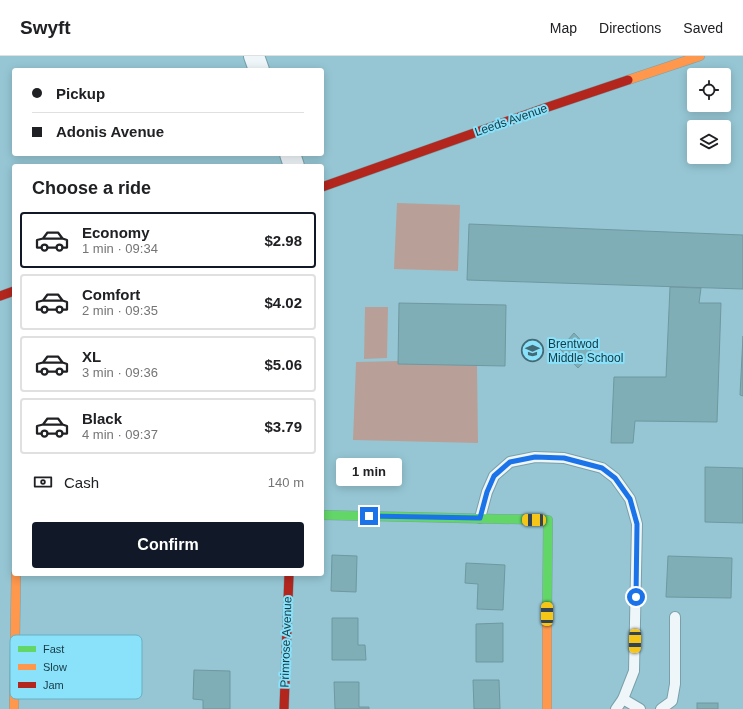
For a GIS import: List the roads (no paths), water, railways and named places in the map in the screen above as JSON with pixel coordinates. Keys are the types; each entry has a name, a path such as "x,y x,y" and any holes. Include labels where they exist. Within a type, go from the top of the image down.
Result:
{"street":[{"path":"254,56 258,68"},
{"name":"Leeds Avenue","path":"324,186 542,109 700,56"},
{"path":"0,296 12,292"},
{"path":"324,515 548,520 547,709"},
{"path":"15,635 16,576"},
{"name":"Primrose Avenue","path":"284,709 289,576"},
{"path":"14,699 14,709"}],"lane":[{"path":"480,518 487,492 494,476 510,462 535,457 564,458 602,468 615,478 630,499 637,524 634,671 623,699 616,709"},
{"path":"660,709 672,701 675,684 675,617"},
{"path":"623,699 640,709"}],"place":[{"name":"Brentwod Middle School","path":"532,351"}]}
